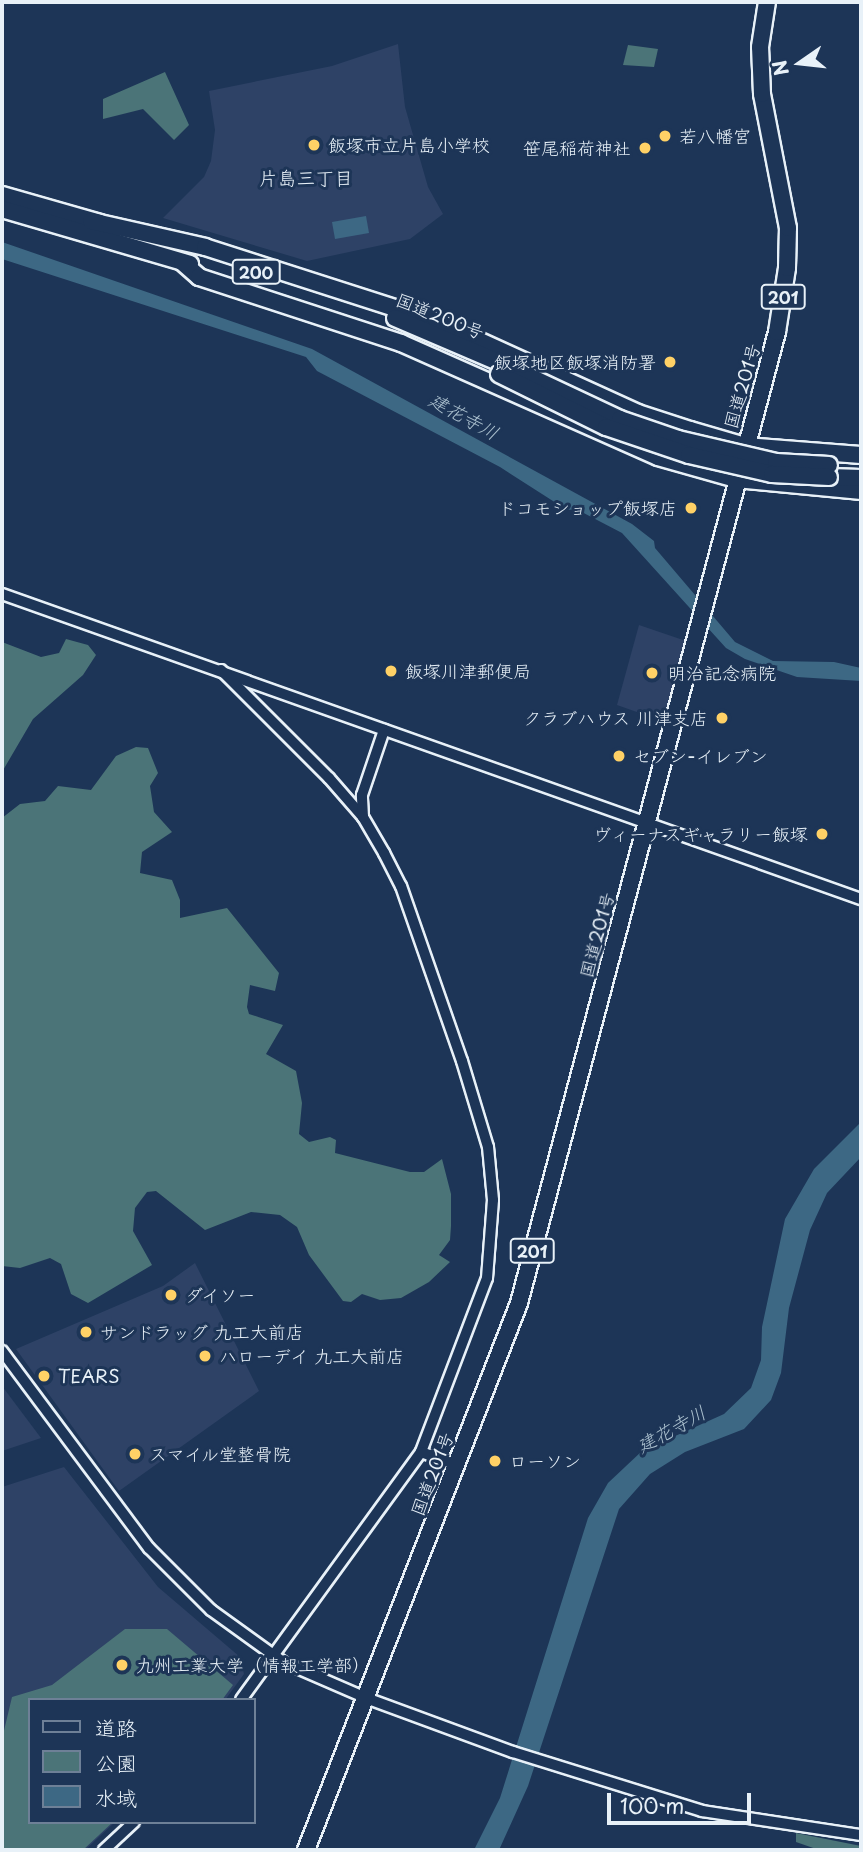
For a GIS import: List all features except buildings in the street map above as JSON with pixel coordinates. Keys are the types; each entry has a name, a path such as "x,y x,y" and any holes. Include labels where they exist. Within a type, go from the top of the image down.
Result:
{"highway":[{"name":"国道201号","path":"306,1850 519,1303 777,332 787,268 784,194 760,70 766,2"},
{"name":"国道200号","path":"2,195 368,308 502,369 606,427 689,455 772,474 861,468"},
{"name":"国道200号","path":"2,209 352,315 502,369"},
{"path":"92,221 205,247 436,321 638,413 745,446 861,455"},
{"path":"182,262 199,277 401,343 617,442 736,479 861,491"},
{"name":"国道200号","path":"829,471 861,478"}],"street":[{"path":"2,594 221,670 645,825 861,899"},
{"path":"221,670 363,817 401,886 443,1000 488,1147 492,1175 487,1278 421,1452 242,1698"},
{"path":"363,817 362,795 384,730"},
{"path":"2,1352 149,1548 211,1610 273,1656 366,1698 513,1752 702,1811 861,1835"},
{"path":"421,1452 456,1465"},
{"path":"104,1850 132,1824"}],"shaded area":[{"name":"飯塚市立片島小学校","path":"398,44 405,107 428,187 443,214 410,239 307,261 163,218 204,177 211,161 215,130 209,91 332,66"},
{"name":"明治記念病院","path":"639,625 686,641 665,722 617,705"},
{"path":"195,1263 259,1391 119,1491 16,1349 163,1286"},
{"path":"2,1386 41,1438 2,1451"},
{"name":"九州工業大学（情報工学部）","path":"64,1467 158,1587 240,1657 244,1674 226,1698 28,1698 28,1824 113,1824 85,1850 2,1850 2,1487"}],"green space":[{"path":"628,45 658,49 654,67 623,65"},
{"path":"165,72 189,125 174,140 143,109 103,119 103,99"},
{"path":"66,639 88,645 96,655 83,675 33,719 2,772 2,642 41,657 59,653"},
{"path":"136,747 148,748 158,773 150,786 154,812 172,832 142,852 140,873 172,880 180,900 180,918 227,908 279,973 275,991 250,985 247,1007 249,1014 283,1025 266,1054 296,1071 302,1103 299,1134 309,1142 330,1137 336,1140 335,1153 410,1172 424,1172 442,1159 451,1194 451,1226 450,1240 439,1255 450,1262 429,1282 401,1298 380,1300 362,1294 351,1302 343,1301 309,1255 297,1227 280,1215 251,1212 205,1230 156,1191 147,1192 135,1208 133,1231 152,1265 88,1303 71,1294 61,1264 50,1258 20,1268 2,1266 2,818 20,804 45,801 58,786 91,790 116,756"},
{"path":"125,1629 167,1629 233,1685 223,1698 28,1698 28,1824 111,1824 83,1850 2,1850 2,1739 12,1697 52,1685"},
{"path":"796,1833 861,1846 861,1850 819,1850 796,1842"}],"water":[{"path":"366,216 369,233 335,239 332,222"},
{"path":"2,242 312,349 632,524 654,541 655,548 735,642 773,661 834,662 861,668 861,681 797,677 745,659 726,648 622,533 576,509 567,510 500,467 317,371 306,357 2,259"},
{"path":"861,1122 861,1157 827,1193 810,1230 789,1308 781,1373 771,1400 744,1429 685,1452 650,1474 619,1509 528,1786 499,1850 474,1850 500,1798 588,1518 608,1483 642,1451 724,1414 751,1388 761,1360 762,1327 785,1219 814,1169"}],"place":[{"name":"若八幡宮","path":"665,136"},
{"name":"飯塚市立片島小学校","path":"314,145"},
{"name":"笹尾稲荷神社","path":"645,148"},
{"name":"飯塚地区飯塚消防署","path":"670,362"},
{"name":"ドコモショップ飯塚店","path":"691,508"},
{"name":"飯塚川津郵便局","path":"391,671"},
{"name":"明治記念病院","path":"652,673"},
{"name":"クラブハウス 川津支店","path":"722,718"},
{"name":"セブン-イレブン","path":"619,756"},
{"name":"ヴィーナスギャラリー飯塚","path":"822,834"},
{"name":"ダイソー","path":"171,1295"},
{"name":"サンドラッグ 九工大前店","path":"86,1332"},
{"name":"ハローデイ 九工大前店","path":"205,1356"},
{"name":"TEARS","path":"44,1376"},
{"name":"スマイル堂整骨院","path":"135,1454"},
{"name":"ローソン","path":"495,1461"},
{"name":"九州工業大学（情報工学部）","path":"122,1665"}],"district":[{"name":"片島三丁目","path":"306,178"}],"water label":[{"name":"建花寺川","path":"464,416"},
{"name":"建花寺川","path":"671,1429"}]}
